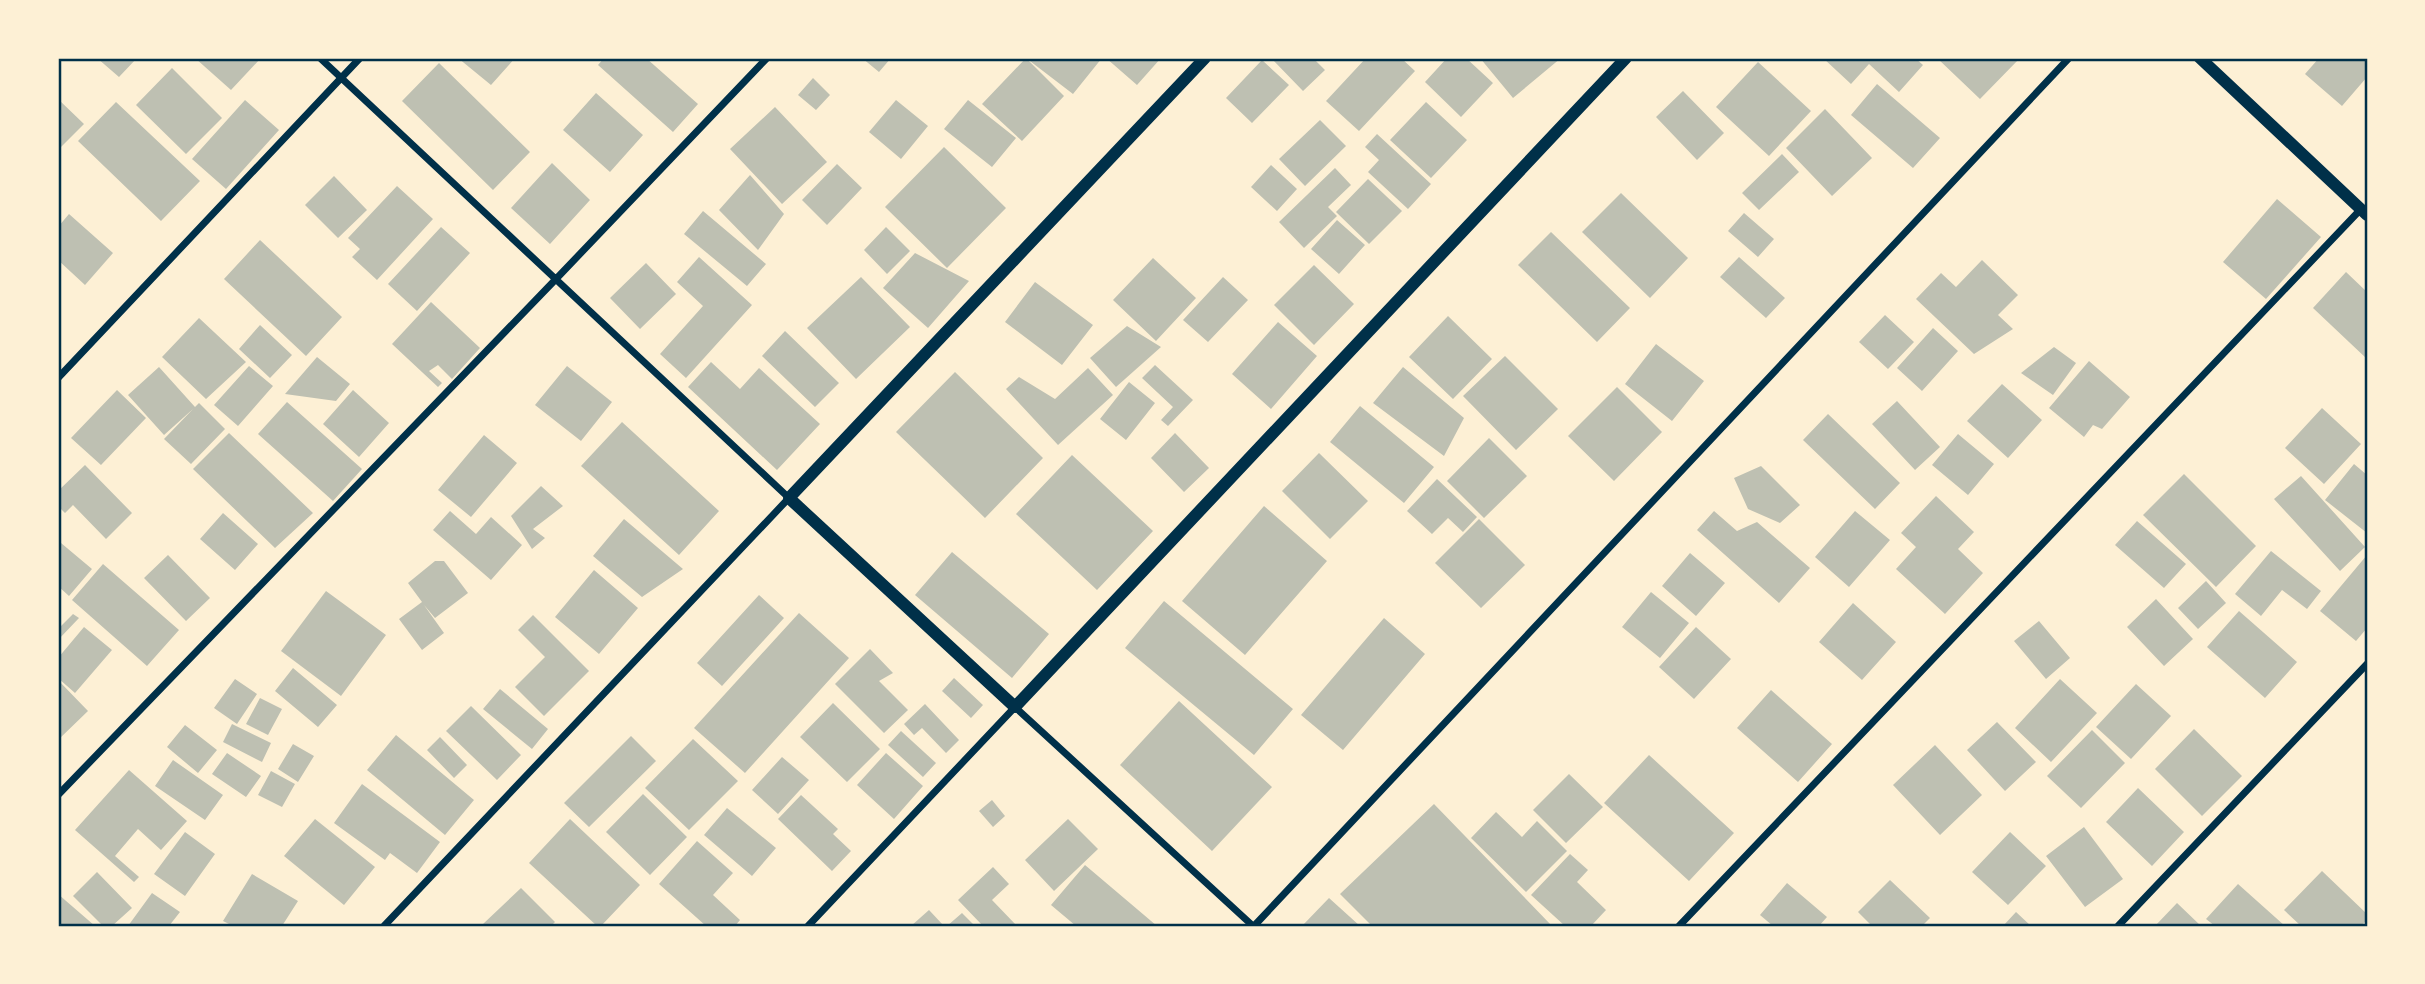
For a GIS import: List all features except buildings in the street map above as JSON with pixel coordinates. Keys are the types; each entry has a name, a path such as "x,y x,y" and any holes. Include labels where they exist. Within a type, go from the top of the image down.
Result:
{"street":[{"path":"320,58 789,498 1253,926 2069,58"},
{"path":"58,378 360,58"},
{"path":"58,795 766,58"},
{"path":"384,926 1205,58"},
{"path":"808,926 1626,58"},
{"path":"1679,926 2364,212 2200,58"},
{"path":"2118,926 2367,664"}]}
